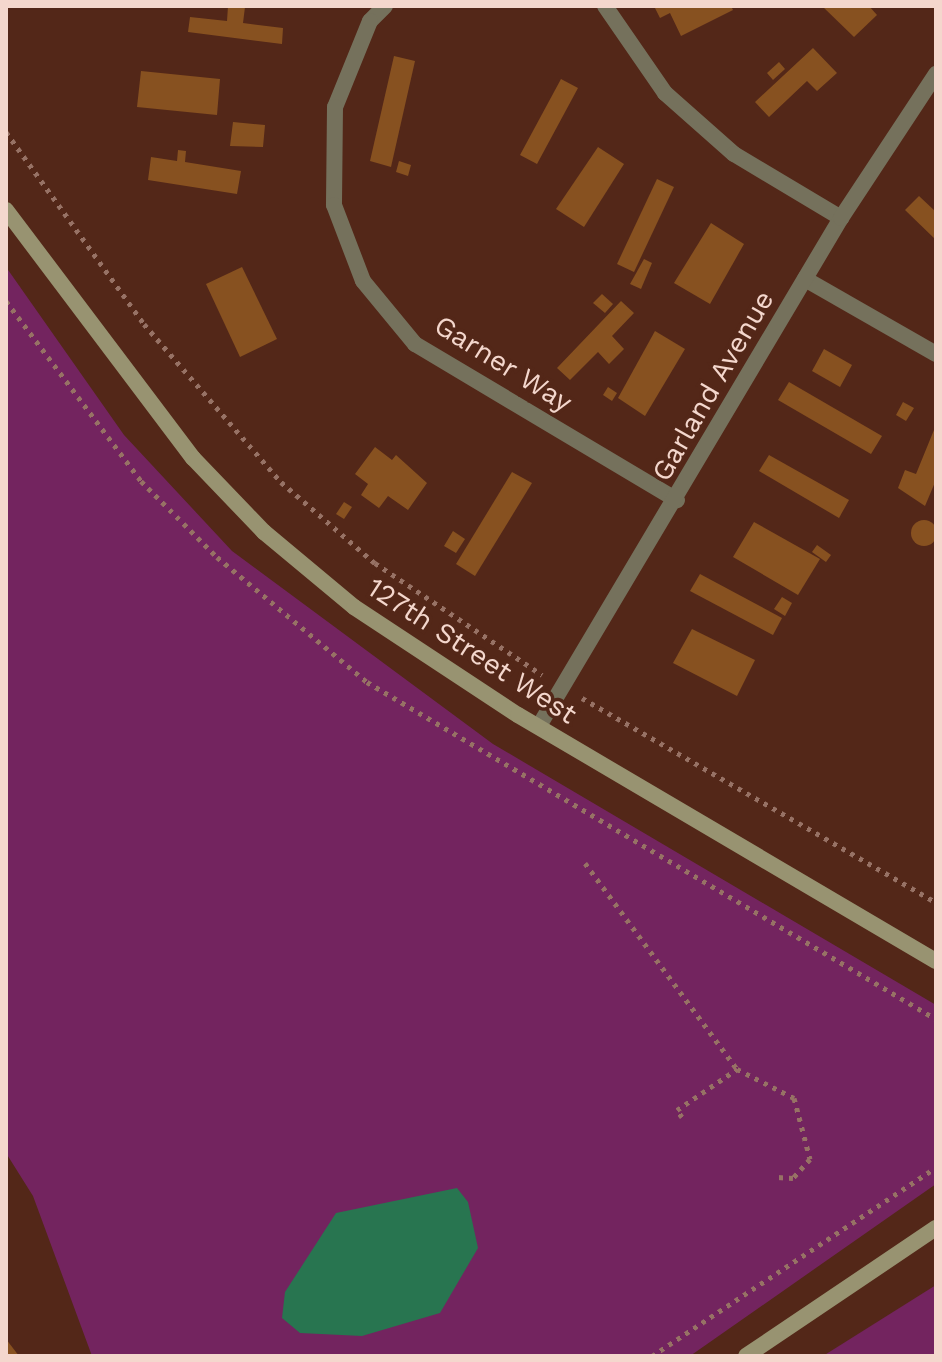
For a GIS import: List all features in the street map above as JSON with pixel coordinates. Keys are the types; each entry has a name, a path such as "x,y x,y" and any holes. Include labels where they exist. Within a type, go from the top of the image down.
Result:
{"street":[{"name":"Garner Way","path":"385,6 370,21 335,107 334,205 363,281 415,344 677,500"},
{"path":"605,6 677,103 734,154 841,218"},
{"name":"Garland Avenue","path":"539,726 677,500 841,218 936,74"},
{"name":"127th Street West","path":"6,210 110,357 264,532 424,657 936,961"},
{"path":"805,279 936,354"},
{"path":"746,1356 936,1228"}],"path":[{"path":"6,132 144,324 281,482 375,563 564,687 936,902"},
{"path":"6,301 141,481 310,638 490,760 936,1019"},
{"path":"585,863 737,1069 789,1092 797,1105 810,1159 793,1178 777,1177"},
{"path":"682,1117 677,1110 737,1069"},
{"path":"652,1356 936,1167"}],"shaded area":[{"path":"6,267 124,435 232,551 493,744 936,1005 936,1184 690,1356 92,1356 33,1196 6,1153"},
{"path":"457,1188 468,1202 478,1248 440,1313 362,1336 300,1333 282,1318 285,1292 336,1213"},
{"path":"936,1285 936,1356 823,1356"}],"building":[{"path":"228,6 245,7 243,23 283,28 282,44 188,32 190,17 227,21"},
{"path":"654,6 731,6 733,10 681,36 670,13 660,18"},
{"path":"822,6 869,6 877,15 854,37"},
{"path":"813,48 837,73 817,91 807,81 769,117 755,102"},
{"path":"394,56 415,61 391,167 370,161"},
{"path":"779,62 785,69 773,80 767,73"},
{"path":"141,71 220,79 217,115 137,107"},
{"path":"561,79 578,88 537,164 520,155"},
{"path":"233,122 265,125 263,147 230,146"},
{"path":"598,147 624,164 584,227 556,209"},
{"path":"178,150 186,151 185,162 241,171 237,194 148,180 151,157 177,161"},
{"path":"399,161 411,165 408,176 396,172"},
{"path":"657,179 674,187 634,272 617,264"},
{"path":"919,196 936,212 936,240 905,210"},
{"path":"711,223 744,244 710,304 674,283"},
{"path":"644,259 652,263 641,289 630,284"},
{"path":"242,267 277,339 240,357 206,284"},
{"path":"602,294 613,304 605,313 593,303"},
{"path":"621,301 634,313 612,336 624,349 609,364 598,352 570,380 557,368"},
{"path":"655,331 685,349 645,416 618,398"},
{"path":"824,349 852,365 840,387 812,371"},
{"path":"789,382 882,436 871,454 778,400"},
{"path":"608,387 617,393 612,401 603,395"},
{"path":"903,402 914,408 906,421 896,415"},
{"path":"936,425 936,480 925,506 898,488 905,470 916,474"},
{"path":"375,447 392,460 396,455 427,483 408,510 388,496 379,508 361,495 368,484 355,474"},
{"path":"769,455 849,500 839,518 759,471"},
{"path":"512,472 532,483 475,576 456,564"},
{"path":"344,502 352,507 344,519 336,514"},
{"path":"924,520 933,524 937,533 933,542 924,546 915,542 911,533 915,524"},
{"path":"754,522 820,559 798,595 733,557"},
{"path":"453,531 465,539 456,553 444,546"},
{"path":"817,545 831,555 826,562 812,552"},
{"path":"700,574 782,618 773,635 690,591"},
{"path":"782,597 792,603 785,616 774,609"},
{"path":"692,629 755,660 737,696 673,663"},
{"path":"6,1339 19,1356 6,1356"}]}
